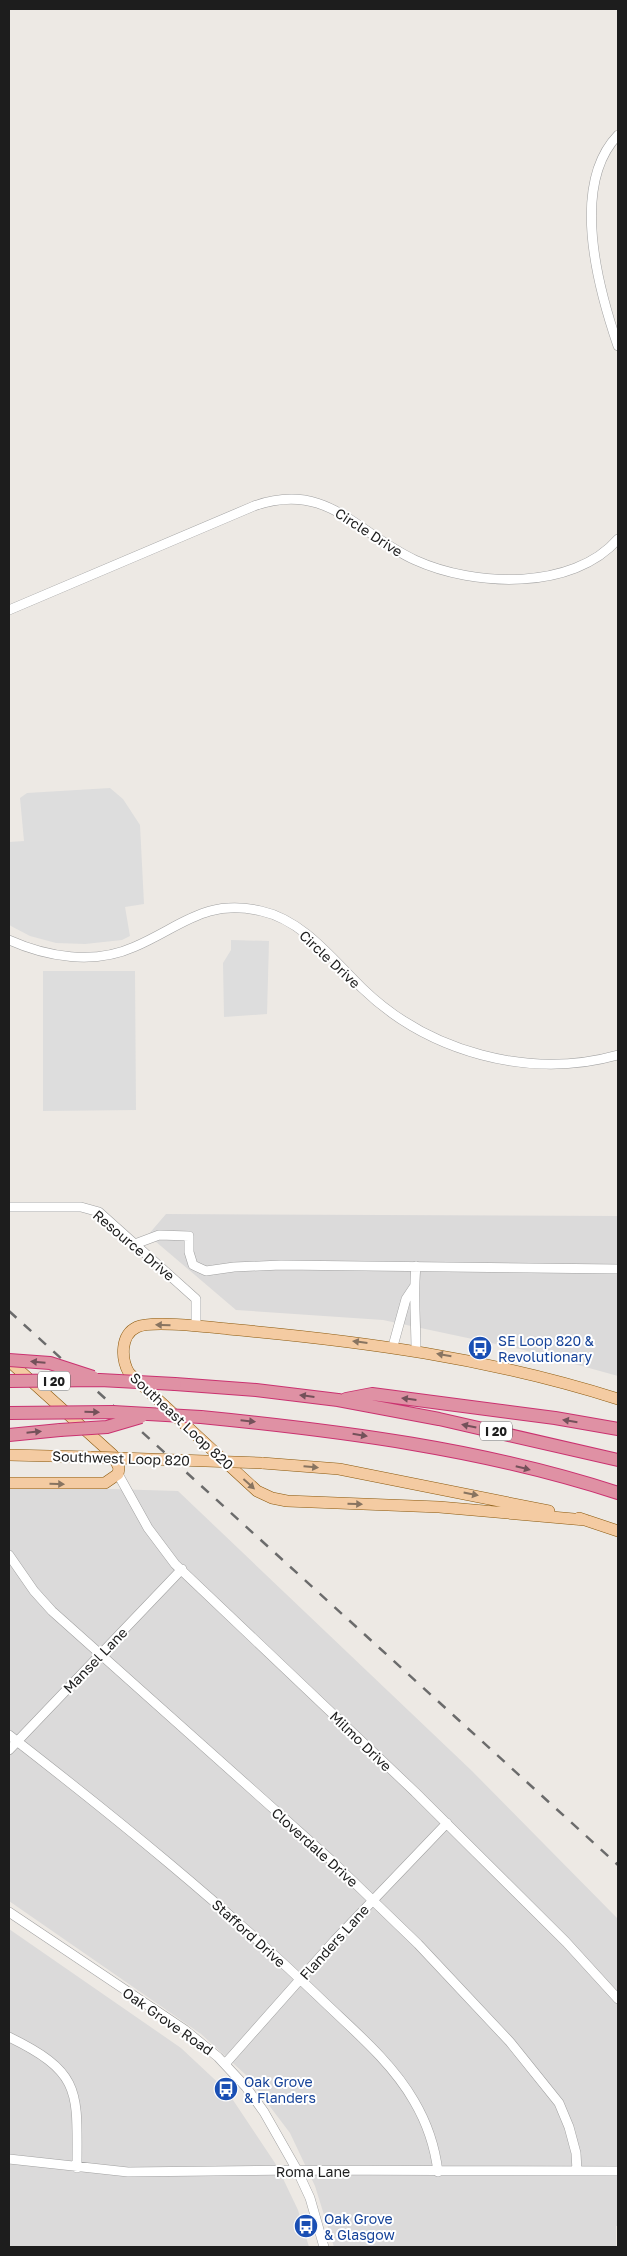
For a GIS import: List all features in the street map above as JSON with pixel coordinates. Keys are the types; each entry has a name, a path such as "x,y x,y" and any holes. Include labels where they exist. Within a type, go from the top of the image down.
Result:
{"highway":[{"path":"9,1360 50,1363 100,1380"},
{"name":"I 20","path":"9,1381 100,1380 175,1384 256,1390 338,1400 439,1419 618,1460"},
{"path":"338,1400 372,1394 555,1418 618,1429"},
{"name":"I 20","path":"9,1413 151,1414 201,1417 359,1435 445,1450 545,1473 618,1493"},
{"path":"9,1435 107,1427 151,1414"}],"main road":[{"name":"Southeast Loop 820","path":"585,1520 486,1510 287,1501 272,1498 257,1491 137,1381 124,1364 124,1343 129,1333 136,1327 144,1324 196,1326 325,1338 393,1346 509,1368 618,1399"},
{"path":"9,1360 113,1455 119,1468 118,1474 105,1483 9,1483"},
{"name":"Southwest Loop 820","path":"9,1455 262,1463"},
{"name":"Southeast Loop 820","path":"262,1463 339,1469 523,1504 585,1520 618,1531"}],"street":[{"path":"618,135 600,160 593,205 593,239 604,302 618,346"},
{"name":"Circle Drive","path":"9,610 254,506 281,499 314,501 332,508 390,547 414,560 471,576 530,579 555,576 578,568 595,558 618,539"},
{"name":"Circle Drive","path":"9,940 30,950 55,955 100,956 133,948 193,915 208,910 241,908 262,911 287,922 305,934 386,1010 415,1028 448,1044 484,1056 532,1063 581,1063 618,1055"},
{"name":"Resource Drive","path":"9,1207 88,1208 99,1212 196,1299 196,1326"},
{"path":"135,1244 159,1235 189,1236 189,1252 194,1265 206,1271 234,1266 281,1265 618,1269"},
{"path":"416,1266 414,1287 417,1300 416,1350"},
{"path":"393,1346 406,1299 414,1287"},
{"name":"Milmo Drive","path":"118,1474 157,1542 182,1570 447,1823 566,1942 618,1999"},
{"name":"Cloverdale Drive","path":"9,1555 34,1591 101,1655 373,1900 418,1944 510,2042 559,2103 569,2127 576,2153 577,2171"},
{"name":"Mansel Lane","path":"9,1750 182,1570"},
{"name":"Stafford Drive","path":"9,1735 150,1848 258,1940 397,2076 415,2101 426,2126 435,2148 438,2172"},
{"name":"Flanders Lane","path":"225,2064 373,1900 447,1823"},
{"name":"Oak Grove Road","path":"9,1912 185,2030 225,2064 264,2112 297,2170 310,2198 324,2247"},
{"path":"9,2037 51,2062 70,2082 76,2100 77,2168"},
{"name":"Roma Lane","path":"9,2159 77,2168 128,2172 184,2173 297,2170 438,2172 618,2171"}],"shaded area":[{"path":"110,788 123,799 140,825 144,904 125,907 130,936 122,940 85,944 56,943 30,936 9,925 9,842 24,841 20,798 27,793"},
{"path":"231,940 269,941 267,1014 224,1017 223,963 231,950"},
{"path":"43,971 135,971 136,1110 43,1111"},
{"path":"166,1214 618,1216 618,1376 520,1349 383,1320 236,1310 148,1235"},
{"path":"9,1486 178,1491 472,1771 618,1919 618,2226 616,2226 616,2247 334,2247 315,2186 290,2133 246,2075 201,2034 9,1901"},
{"path":"9,1929 181,2048 227,2091 277,2166 298,2210 309,2247 9,2247"}],"railway":[{"path":"9,1311 618,1865"}],"place":[{"name":"SE Loop 820 & Revolutionary","path":"480,1348"},
{"name":"Oak Grove & Flanders","path":"226,2089"},
{"name":"Oak Grove & Glasgow","path":"306,2226"}]}
